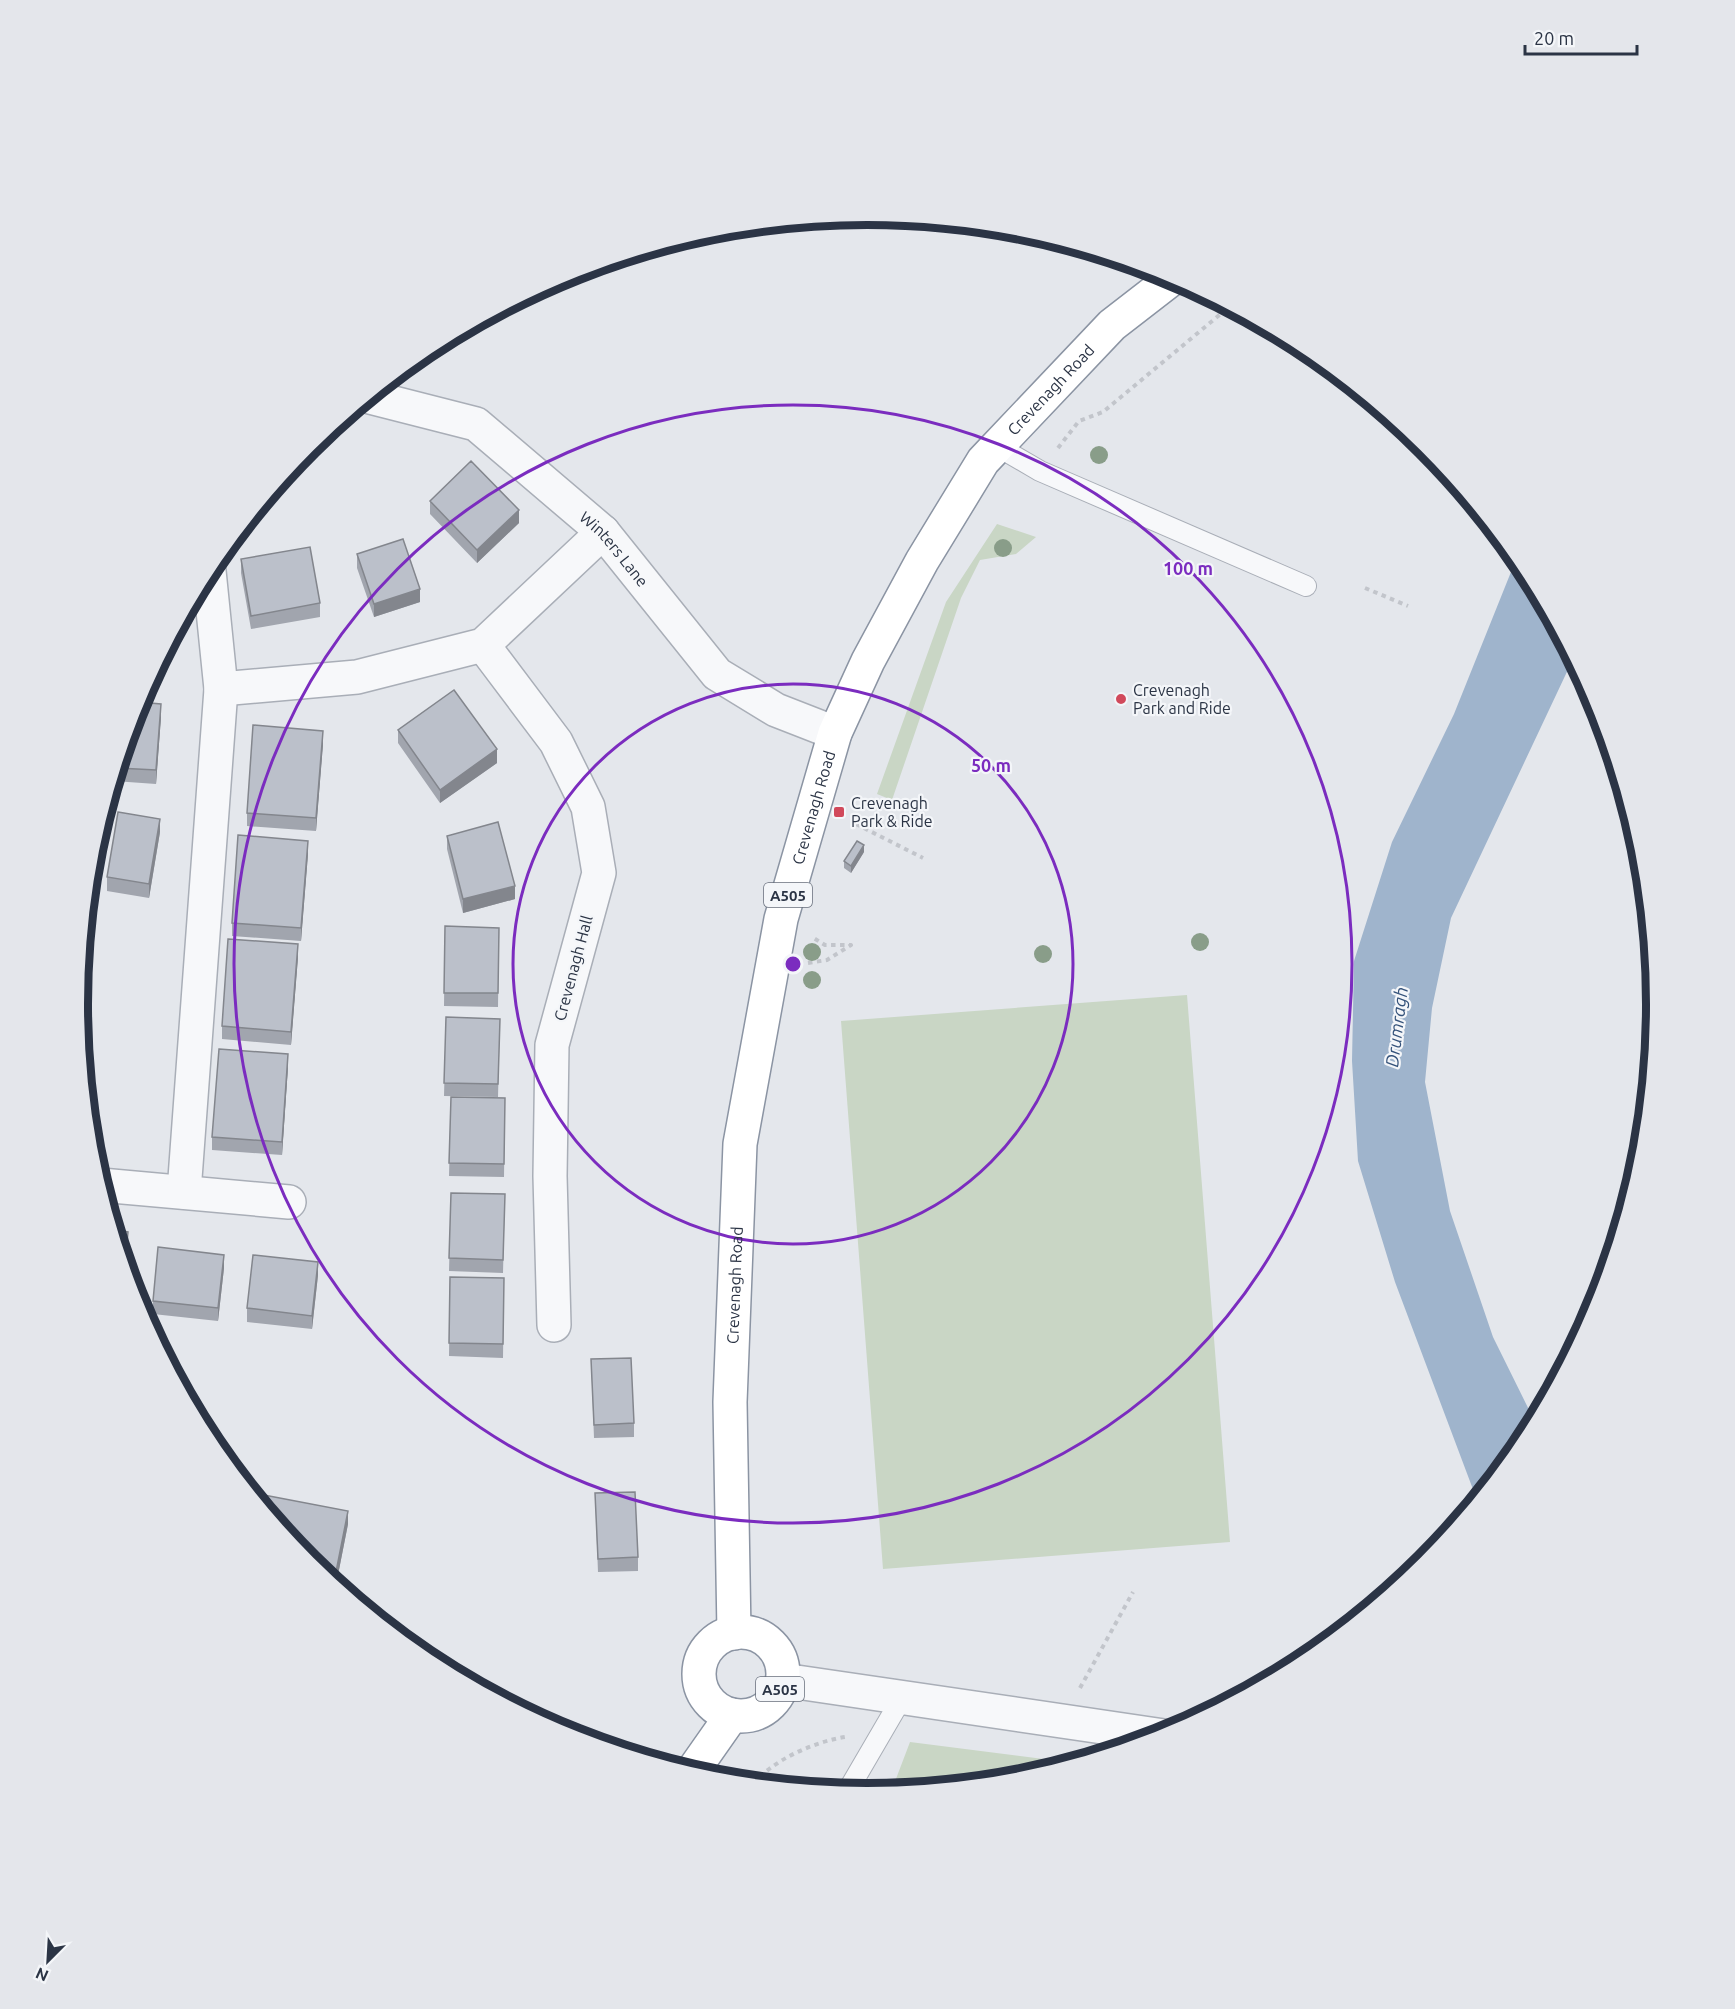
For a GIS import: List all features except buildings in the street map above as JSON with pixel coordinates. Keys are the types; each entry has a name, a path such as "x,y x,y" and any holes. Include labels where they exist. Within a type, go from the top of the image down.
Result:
{"highway":[{"name":"Crevenagh Road","path":"734,1633 730,1402 740,1143 781,919 835,733 868,662 922,561 983,461 1112,325 1165,285"},
{"name":"A505","path":"732,1715 745,1716 770,1704 783,1680 778,1655 770,1644 760,1636 734,1633"},
{"path":"697,1765 732,1715 718,1709 708,1700 701,1687 699,1673 702,1659 709,1647 720,1637 734,1633"}],"street":[{"name":"Winters Lane","path":"378,399 476,424 603,532 717,674 776,710 835,733"},
{"path":"221,688 357,677 483,645 603,532"},
{"path":"184,1192 221,688 210,588"},
{"name":"Crevenagh Hall","path":"483,645 556,742 588,807 599,873 552,1045 550,1176 554,1325"},
{"path":"110,1186 289,1202"},
{"path":"783,1680 1143,1733"}],"lane":[{"path":"997,446 1040,471 1306,586"},
{"path":"852,1783 903,1696"}],"path":[{"path":"1079,421 1103,412 1223,312"},
{"path":"1365,588 1408,606"},
{"path":"856,824 923,858"},
{"path":"797,965 827,960 851,945 825,945 806,934"},
{"path":"1063,1720 1133,1592"},
{"path":"760,1776 767,1768 827,1740 880,1732"}],"green space":[{"path":"997,524 1036,537 1016,554 980,560 961,598 892,800 877,794 946,602"},
{"path":"1187,995 1230,1542 883,1569 841,1021"},
{"path":"910,1742 1055,1760 969,1777 894,1783"}],"water":[{"name":"Drumragh","path":"1512,568 1542,615 1569,667 1451,918 1432,1008 1425,1082 1450,1211 1493,1337 1530,1413 1474,1493 1395,1282 1358,1161 1352,1061 1354,961 1392,842 1454,714"}],"place":[{"name":"Crevenagh Park and Ride","path":"1121,699"},
{"name":"Crevenagh Park & Ride","path":"839,812"}]}
